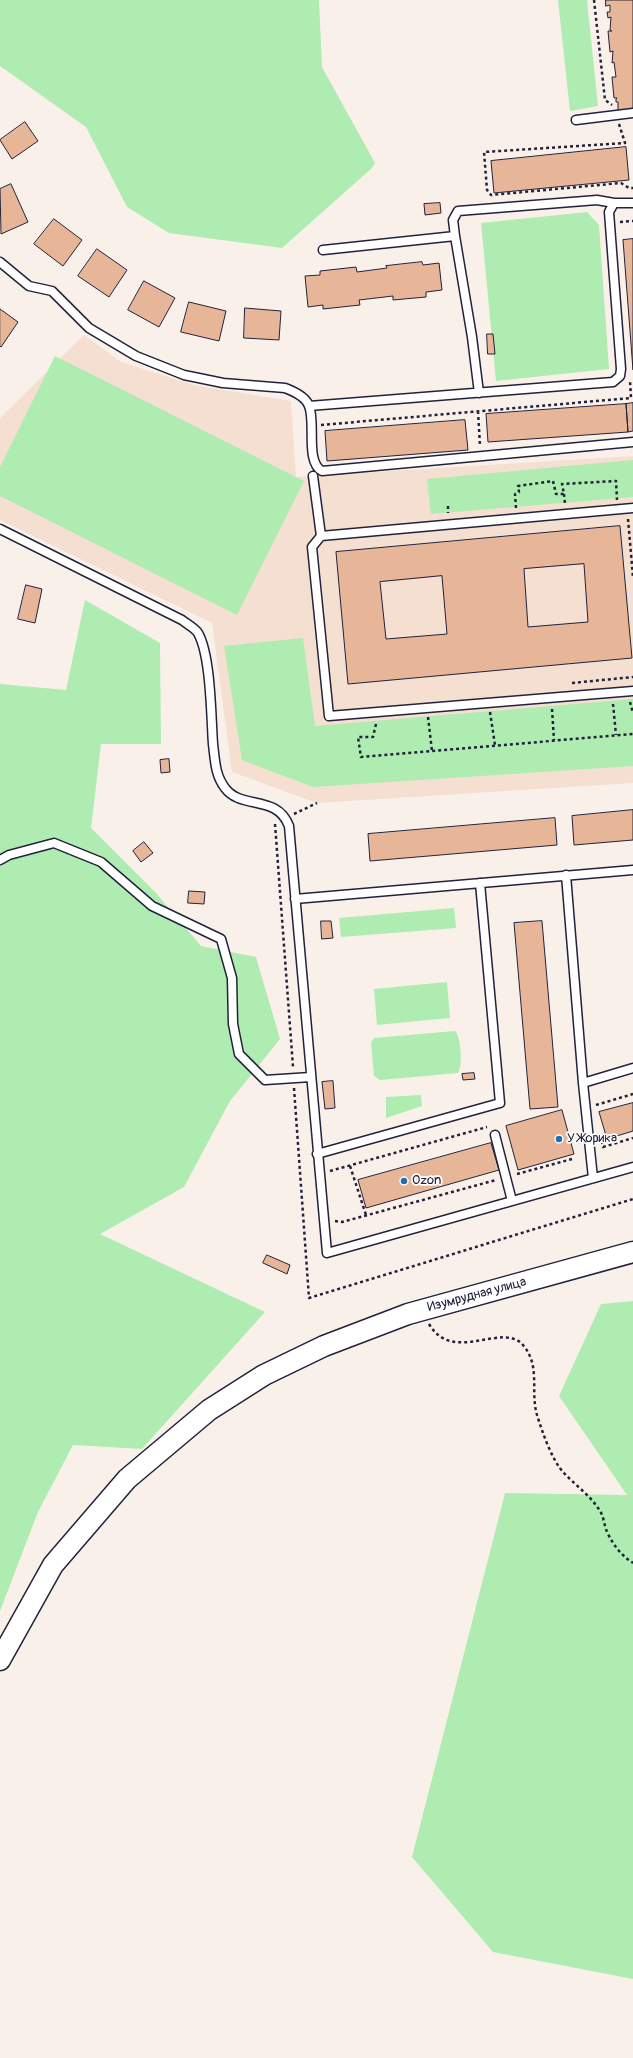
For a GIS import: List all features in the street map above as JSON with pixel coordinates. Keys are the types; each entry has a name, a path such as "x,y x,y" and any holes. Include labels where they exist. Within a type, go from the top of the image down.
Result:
{"street":[{"name":"Изумрудная улица","path":"0,1660 52,1565 127,1479 209,1410 264,1375 324,1346 423,1309 633,1252"}],"lane":[{"path":"576,120 633,113"},
{"path":"479,393 472,337 453,220 458,211 597,200 614,203 633,203"},
{"path":"309,406 609,383 618,378 621,369 609,212 614,203"},
{"path":"323,250 455,236"},
{"path":"0,262 29,286 52,291 89,328 136,356 184,375 216,382 285,388 303,398 309,406 314,464 318,470 325,472 633,442"},
{"path":"313,476 321,536"},
{"path":"633,508 321,536 312,547 329,716 633,691"},
{"path":"0,529 182,620 198,632 205,651 216,770 225,788 234,796 276,808 286,817 289,826 327,1253 633,1167"},
{"path":"0,860 9,855 54,843 101,862 152,906 221,939 232,978 233,1024 239,1054 265,1080 311,1077"},
{"path":"295,899 633,870"},
{"path":"566,875 583,1082 593,1178"},
{"path":"318,1154 500,1103 480,883"},
{"path":"583,1082 633,1068"},
{"path":"495,1135 512,1201"}],"path":[{"path":"594,0 605,100 613,105 625,143 484,152 487,190 491,195 621,183 629,188 633,188"},
{"path":"478,411 481,452"},
{"path":"515,494 519,492 518,486 553,482 556,494 564,494 562,484 616,481 616,495"},
{"path":"611,679 616,735"},
{"path":"551,698 554,740"},
{"path":"489,703 495,745"},
{"path":"427,708 432,751"},
{"path":"376,721 373,737 358,737 361,757 633,734"},
{"path":"317,804 275,822 309,1298 633,1200"},
{"path":"595,1112 593,1105 633,1094"},
{"path":"326,1176 328,1172 489,1126"},
{"path":"602,1140 603,1147 633,1138"},
{"path":"333,1221 342,1222 572,1159"},
{"path":"350,1166 366,1215"},
{"path":"423,1309 430,1326 441,1338 461,1343 508,1338 517,1340 523,1345 535,1370 536,1409 548,1443 562,1472 600,1511 608,1534 623,1557 633,1563"}],"shaded area":[{"path":"84,335 121,362 194,385 291,401 296,477 633,456 633,783 317,803 232,772 212,623 0,520 0,418"}],"green space":[{"path":"0,0 319,0 322,67 375,163 372,168 282,248 169,233 127,207 86,127 0,66"},
{"path":"558,0 587,0 598,106 570,111"},
{"path":"587,212 599,225 609,369 496,381 481,223"},
{"path":"55,356 304,481 237,615 0,496 0,467"},
{"path":"633,460 633,497 431,514 427,479"},
{"path":"85,600 160,643 161,744 101,744 91,828 156,893 201,946 256,957 280,1039 230,1101 184,1187 100,1234 265,1312 142,1449 73,1445 38,1512 0,1611 0,684 66,690"},
{"path":"303,638 315,726 633,699 633,766 313,787 242,760 224,646"},
{"path":"454,908 456,928 341,937 339,918"},
{"path":"447,982 450,1018 377,1025 374,989"},
{"path":"455,1031 459,1039 461,1051 460,1069 458,1073 380,1080 374,1076 371,1043 374,1038"},
{"path":"421,1095 422,1106 386,1118 386,1097"},
{"path":"633,1301 633,1979 493,1952 412,1857 505,1493 627,1495 559,1396 601,1304"}],"building":[{"path":"606,0 633,0 633,111 618,112 618,102 616,102 617,98 614,98 612,77 616,77 614,62 612,63 613,51 610,52 608,31 612,31 610,30 611,17 608,18 607,12 610,12 610,5 606,6"},
{"path":"25,122 38,141 12,159 0,140"},
{"path":"626,147 629,180 494,193 491,161"},
{"path":"11,184 28,222 1,234 0,189"},
{"path":"440,203 441,213 425,215 424,204"},
{"path":"54,219 82,240 63,266 34,244"},
{"path":"633,239 633,370 623,240"},
{"path":"97,249 127,270 109,297 78,276"},
{"path":"422,262 423,265 439,263 442,290 426,292 426,297 393,300 393,296 359,300 360,305 323,309 323,305 308,307 305,276 320,275 320,271 356,267 357,272 387,268 386,266"},
{"path":"144,281 175,298 159,327 128,310"},
{"path":"189,302 226,311 219,341 181,332"},
{"path":"245,308 281,311 279,340 244,338"},
{"path":"0,309 18,322 1,347 0,346"},
{"path":"487,334 493,334 495,354 488,354"},
{"path":"633,403 633,431 628,432 626,404"},
{"path":"626,404 628,432 488,442 486,414"},
{"path":"465,420 468,450 327,461 325,431"},
{"path":"620,526 632,658 348,684 336,552","holes":["584,564 588,622 528,627 524,569","442,576 447,634 386,639 380,582"]},
{"path":"26,585 42,589 35,623 18,619"},
{"path":"169,759 170,772 161,773 160,760"},
{"path":"633,810 633,840 574,845 572,816"},
{"path":"555,818 557,845 370,861 368,834"},
{"path":"144,842 153,853 141,862 133,851"},
{"path":"189,891 205,892 204,904 188,903"},
{"path":"321,921 331,921 333,938 322,939"},
{"path":"542,921 558,1107 530,1109 514,923"},
{"path":"474,1073 475,1079 463,1080 462,1074"},
{"path":"333,1081 335,1108 325,1109 322,1082"},
{"path":"633,1103 633,1131 607,1139 599,1112"},
{"path":"562,1110 574,1154 518,1170 506,1126"},
{"path":"491,1143 499,1170 366,1208 358,1180"},
{"path":"267,1255 290,1265 287,1274 263,1263"}],"place":[{"name":"У Жорика","path":"559,1139"},
{"name":"Ozon","path":"404,1181"}]}
